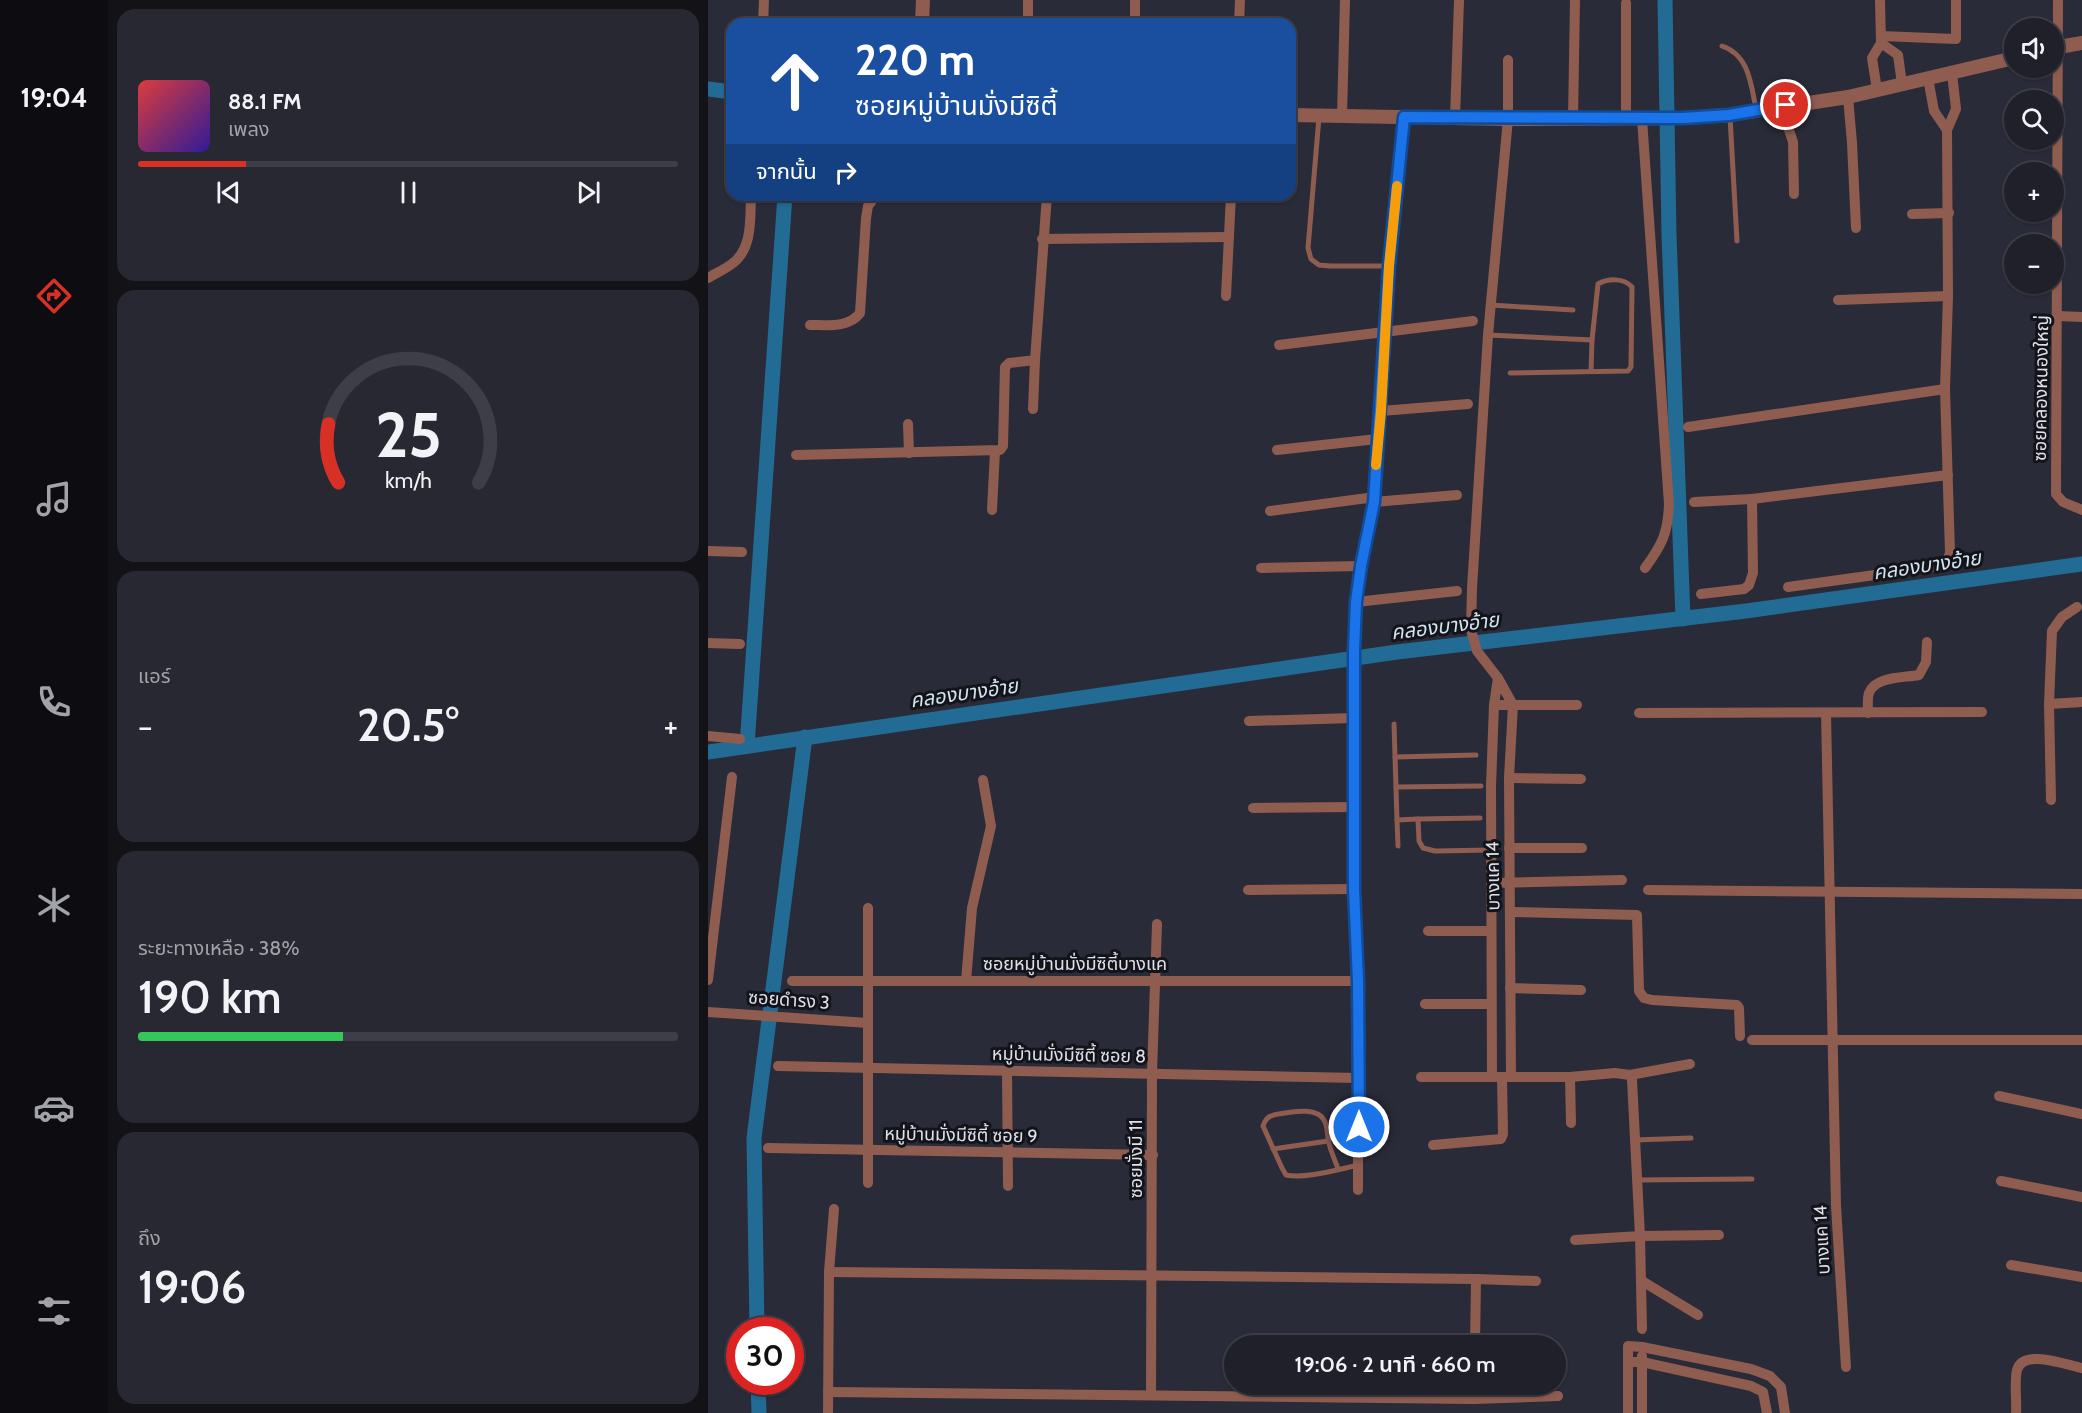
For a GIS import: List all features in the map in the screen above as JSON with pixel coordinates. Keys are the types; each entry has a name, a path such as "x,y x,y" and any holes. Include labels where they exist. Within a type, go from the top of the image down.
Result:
{"street":[{"path":"763,18 764,0"},
{"path":"922,18 923,0"},
{"path":"1028,0 1028,18"},
{"path":"1135,0 1135,18"},
{"path":"1239,18 1240,0"},
{"path":"1342,116 1345,0"},
{"path":"1455,118 1459,0"},
{"path":"1573,119 1575,0"},
{"path":"1877,90 1872,58 1881,40 1880,0"},
{"path":"1881,40 1956,39 1956,0"},
{"name":"ซอยคลองหนองใหญ่","path":"2057,18 2058,0"},
{"path":"1626,3 1626,119"},
{"path":"1881,40 1898,55 1902,84"},
{"path":"2064,46 2082,43"},
{"path":"1508,60 1508,119 1488,335 1471,630 1477,651 1498,678 1513,705"},
{"path":"1296,115 1642,119 1729,115 1848,97 2004,60"},
{"path":"1788,587 1940,566 1947,561 1950,553 1945,388 1948,296 1947,130 1956,110 1952,73"},
{"path":"1928,78 1934,111 1947,130"},
{"name":"ซอยคลองหนองใหญ่","path":"2056,78 2058,316 2056,494 2063,502 2082,510"},
{"path":"1848,97 1856,228"},
{"path":"1786,105 1787,124 1793,142 1794,194"},
{"path":"1358,1190 1358,981 1354,889 1356,602 1374,500 1389,266 1404,117"},
{"path":"1642,119 1669,504 1669,526 1661,547 1645,568"},
{"path":"708,278 734,262 742,253 748,237 751,201"},
{"path":"810,325 846,324 855,321 860,313 866,218 868,206 872,201"},
{"path":"1033,409 1042,239 1046,201"},
{"path":"1226,296 1231,201"},
{"path":"1912,214 1948,213"},
{"path":"1042,239 1229,237"},
{"path":"1838,300 1948,296"},
{"path":"2058,316 2082,317"},
{"path":"1279,345 1473,321"},
{"path":"796,455 1000,450 1003,446 1005,367 1009,363 1035,360"},
{"path":"1688,427 1945,388"},
{"path":"1381,411 1468,404"},
{"path":"908,424 909,453"},
{"path":"1277,450 1377,439"},
{"path":"992,510 995,451"},
{"path":"1694,502 1752,499 1948,475"},
{"path":"1270,511 1374,500 1457,495"},
{"path":"1701,594 1744,589 1749,585 1753,573 1752,499"},
{"path":"708,551 742,552"},
{"path":"1261,568 1361,566"},
{"path":"1356,602 1457,591"},
{"path":"2051,800 2049,704 2052,631 2062,617 2078,607"},
{"path":"1868,713 1868,694 1872,686 1881,681 1919,675 1926,662 1927,642"},
{"path":"708,643 740,644"},
{"name":"บางแค 14","path":"1498,678 1486,786 1492,850 1491,1004 1502,1077"},
{"path":"2049,704 2082,702"},
{"path":"1494,705 1577,705"},
{"name":"บางแค 14","path":"1502,1077 1510,988 1509,782 1513,705"},
{"path":"1639,713 1982,712"},
{"name":"บางแค 14","path":"1827,713 1836,1206 1846,1367"},
{"path":"1250,721 1354,718"},
{"path":"708,736 740,739"},
{"path":"708,980 732,777"},
{"path":"1486,786 1509,782 1581,779"},
{"path":"966,981 972,908 991,826 984,780"},
{"path":"1253,808 1355,807"},
{"path":"1509,848 1582,848"},
{"path":"1492,883 1622,880"},
{"path":"1248,890 1354,889"},
{"path":"1648,890 2082,894"},
{"path":"868,908 868,1184"},
{"path":"1511,912 1637,915 1639,991 1644,998 1737,1005 1740,1036"},
{"name":"ซอยมั่งมี 11","path":"1151,1395 1152,1073 1157,924"},
{"path":"1428,932 1491,931"},
{"name":"ซอยหมู่บ้านมั่งมีซิตี้บางแค","path":"792,981 1358,981"},
{"path":"1510,988 1581,990"},
{"path":"1425,1004 1491,1004"},
{"name":"ซอยดำรง 3","path":"708,1012 778,1015 868,1023"},
{"path":"1752,1040 2082,1040"},
{"path":"1421,1077 1570,1077 1615,1073 1629,1075 1690,1064"},
{"name":"หมู่บ้านมั่งมีซิตี้ ซอย 8","path":"778,1066 1359,1078"},
{"path":"1007,1071 1008,1186"},
{"path":"1629,1075 1632,1080 1641,1236 1641,1329"},
{"path":"1433,1145 1501,1139 1503,1134 1502,1077"},
{"path":"1570,1077 1570,1123"},
{"path":"1999,1096 2082,1114"},
{"name":"หมู่บ้านมั่งมีซิตี้ ซอย 9","path":"768,1148 1152,1155"},
{"path":"2001,1181 2082,1197"},
{"path":"828,1413 829,1272 834,1209"},
{"path":"1575,1240 1719,1235"},
{"path":"2011,1265 2082,1277"},
{"path":"829,1272 1536,1281"},
{"path":"1475,1335 1476,1279"},
{"path":"1642,1281 1698,1315"},
{"path":"1628,1413 1628,1346 1751,1370 1770,1377 1781,1387 1785,1413"},
{"path":"1642,1347 1642,1413"},
{"path":"2016,1413 2017,1369 2023,1360 2032,1357 2082,1368"},
{"path":"1628,1362 1642,1362 1751,1386 1763,1392 1767,1413"},
{"path":"828,1392 1474,1399 1558,1396"}],"lane":[{"path":"1722,46 1729,48 1740,57 1746,67 1756,111"},
{"path":"1729,115 1737,241"},
{"path":"1319,116 1308,248 1311,259 1319,265 1330,266 1389,266"},
{"path":"1510,373 1624,373 1631,368 1632,287 1624,281 1604,280 1598,284 1591,372"},
{"path":"1491,305 1573,310"},
{"path":"1488,335 1593,340"},
{"path":"1394,724 1398,846"},
{"path":"1395,757 1476,756"},
{"path":"1396,787 1486,786"},
{"path":"1418,819 1419,841 1423,848 1435,851 1492,850"},
{"path":"1397,820 1480,819"},
{"path":"1338,1169 1328,1141 1324,1120 1320,1116 1313,1112 1291,1112 1269,1116 1265,1119 1263,1126 1286,1175 1294,1177 1338,1169 1359,1165"},
{"path":"1635,1140 1691,1138"},
{"path":"1273,1149 1328,1141"},
{"path":"1637,1180 1752,1179"}],"waterway":[{"path":"1665,0 1669,234 1683,619"},
{"path":"708,89 726,91"},
{"path":"747,746 785,201"},
{"name":"คลองบางอ้าย","path":"708,752 1397,652 1746,611 2082,564"},
{"path":"757,1317 754,1138 805,737"},
{"path":"758,1395 759,1413"}],"slow traffic":[{"path":"1376,465 1389,266 1397,186"}],"route":[{"path":"1359,1127 1358,981 1354,889 1356,602 1365,538 1374,502 1389,266 1404,117 1683,118 1729,115 1786,105"}]}
